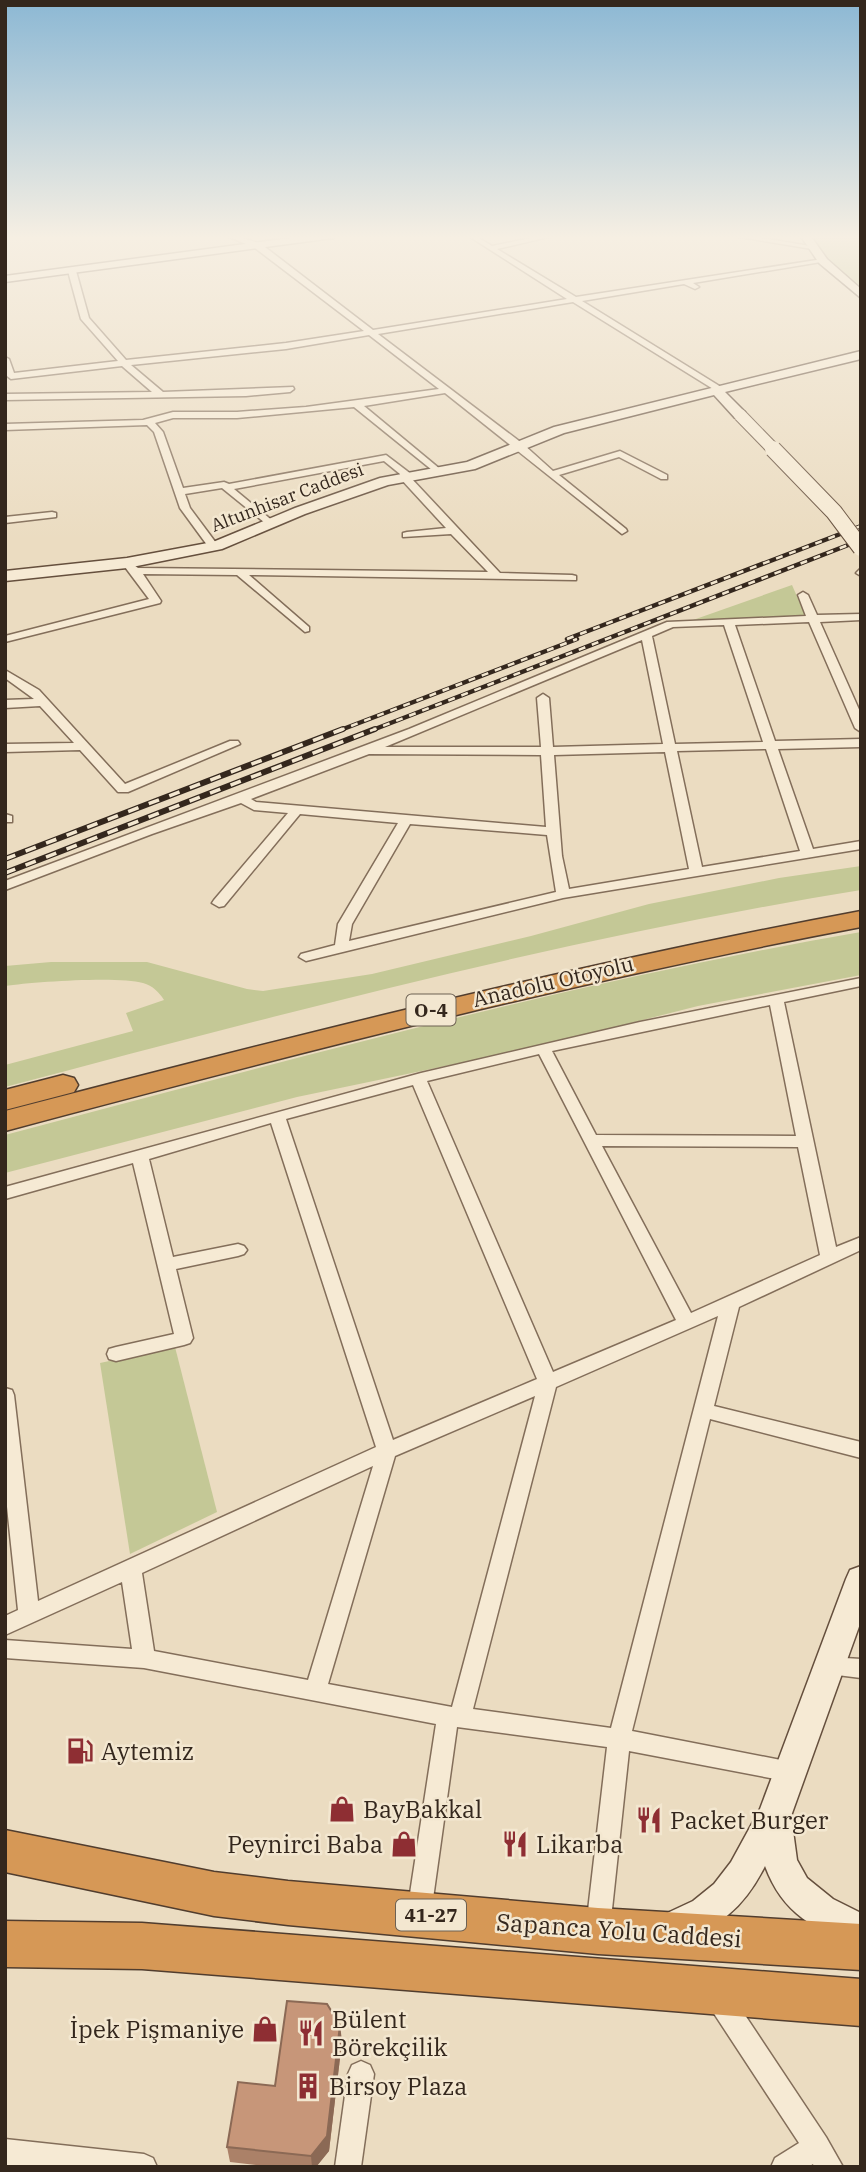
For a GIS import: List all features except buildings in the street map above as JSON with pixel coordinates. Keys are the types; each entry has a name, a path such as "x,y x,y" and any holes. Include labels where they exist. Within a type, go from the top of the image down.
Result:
{"highway":[{"name":"Anadolu Otoyolu","path":"5,1100 474,978 672,935 861,901"},
{"name":"Anadolu Otoyolu","path":"5,1121 464,1001 677,953 861,919"},
{"name":"Sapanca Yolu Caddesi","path":"5,1851 214,1894 288,1903 598,1931 861,1947"},
{"path":"5,1944 155,1947 861,2003"}],"street":[{"path":"100,336 157,394"},
{"path":"5,359 8,380 124,363 286,346 342,336"},
{"path":"374,336 519,446 622,531"},
{"path":"633,336 717,389 834,512 861,548"},
{"name":"Altunhisar Caddesi","path":"5,573 131,567 214,547 345,494 406,476 482,463 559,430 861,355"},
{"path":"5,397 246,393 290,389"},
{"path":"5,427 154,420 205,413 246,415 357,405 447,390"},
{"path":"197,393 205,413"},
{"path":"157,394 154,420 179,492 193,521 214,547"},
{"path":"357,405 437,471"},
{"path":"552,474 620,454 664,478"},
{"path":"228,487 386,458 406,476 497,576"},
{"path":"179,492 224,485 270,524"},
{"path":"5,520 52,515"},
{"path":"407,535 456,530"},
{"path":"131,567 241,573 362,572 572,578"},
{"path":"5,639 156,601 131,567"},
{"path":"241,573 305,629"},
{"path":"803,594 861,728"},
{"path":"5,886 365,751 671,624 861,617"},
{"path":"728,622 808,854"},
{"path":"646,634 696,872"},
{"path":"5,673 27,686 86,746 123,789 234,744"},
{"path":"543,698 555,856 564,894"},
{"path":"5,704 43,702"},
{"path":"365,751 545,751 861,743"},
{"path":"5,748 86,746"},
{"path":"243,798 254,806 553,832"},
{"path":"219,903 297,810"},
{"path":"342,947 345,924 406,820"},
{"path":"306,957 564,894 861,845"},
{"path":"5,1193 140,1157 277,1116 418,1080 861,982"},
{"path":"776,999 829,1256"},
{"path":"544,1050 687,1323"},
{"path":"418,1080 548,1383 454,1717 419,1913"},
{"path":"277,1116 387,1451 316,1692"},
{"path":"591,1140 805,1142"},
{"path":"116,1354 184,1338 140,1157"},
{"path":"5,1626 387,1451 687,1323 861,1243"},
{"path":"166,1265 238,1250"},
{"path":"598,1931 619,1740 731,1302"},
{"path":"5,1395 29,1615"},
{"path":"702,1410 861,1450"},
{"path":"131,1569 144,1659"},
{"path":"649,1934 685,1924 726,1896 743,1874 774,1816 861,1579"},
{"path":"5,1649 144,1659 454,1717 619,1740 790,1772"},
{"path":"829,1666 861,1669"},
{"path":"774,1816 775,1851 784,1875 800,1896 822,1914 861,1931"},
{"path":"714,1992 823,2156 783,2167"},
{"path":"348,2167 361,2074"},
{"path":"5,2152 145,2167"}],"green space":[{"path":"792,585 806,617 693,620"},
{"path":"861,866 861,890 537,953 324,1004 5,1087 5,1065 133,1031 126,1013 164,1000 150,986 131,981 75,980 5,986 5,966 51,962 147,962 263,991 372,974 531,936 649,904 779,878"},
{"path":"861,932 861,975 698,1006 536,1047 297,1097 5,1173 5,1135 538,998"},
{"path":"175,1347 217,1512 130,1554 100,1363"}],"railway":[{"path":"567,639 861,526"},
{"path":"370,731 861,540"},
{"path":"338,731 577,639"},
{"path":"5,859 343,729"},
{"path":"5,873 375,729"}],"place":[{"name":"Aytemiz","path":"80,1751"},
{"name":"BayBakkal","path":"342,1809"},
{"name":"Packet Burger","path":"649,1820"},
{"name":"Peynirci Baba","path":"404,1844"},
{"name":"Likarba","path":"515,1844"},
{"name":"İpek Pişmaniye","path":"265,2029"},
{"name":"Bülent Börekçilik","path":"311,2033"},
{"name":"Birsoy Plaza","path":"308,2086"}]}
